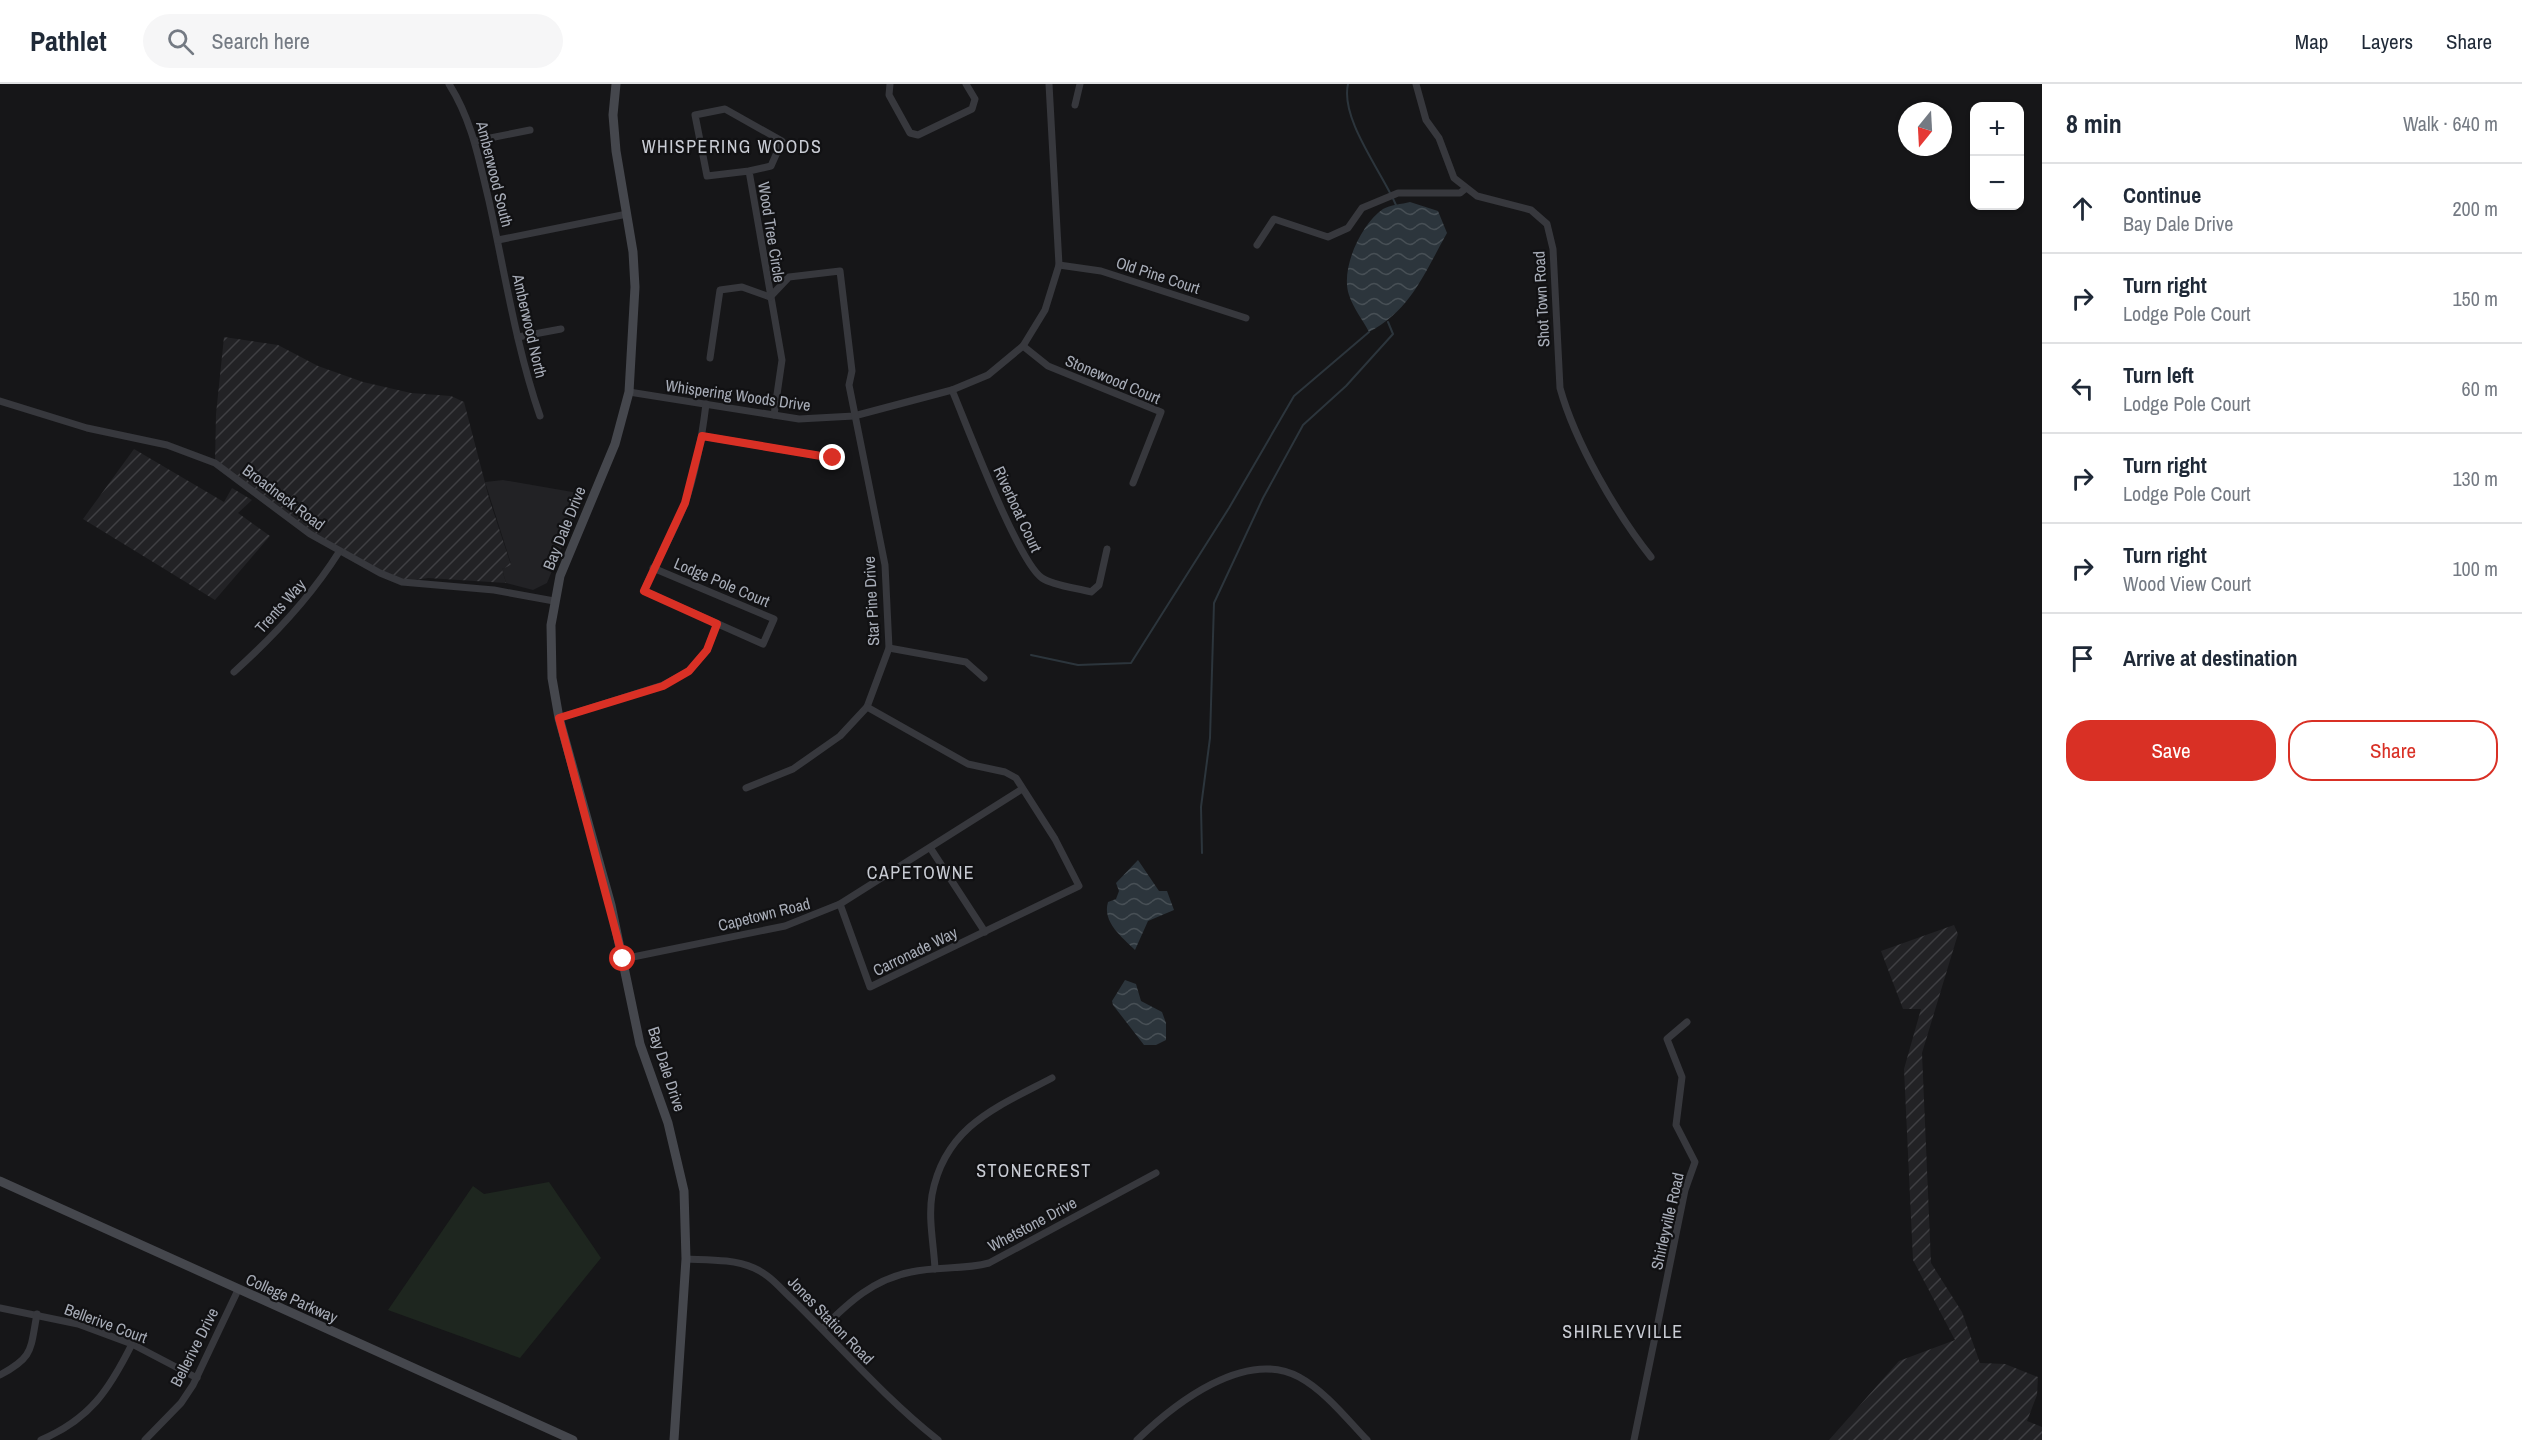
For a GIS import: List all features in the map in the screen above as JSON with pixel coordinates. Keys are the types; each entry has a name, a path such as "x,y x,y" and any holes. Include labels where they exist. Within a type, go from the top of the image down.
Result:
{"street":[{"name":"Amberwood South","path":"449,84 460,102 475,141 498,240"},
{"name":"Bay Dale Drive","path":"616,84 613,116 616,151 627,214 635,287 629,392 615,444 567,555 554,601 551,625 552,678 559,718 623,959 640,1044 679,1161 684,1191 687,1259 674,1440"},
{"path":"890,84 889,95 910,134 918,135 972,109 975,99 966,84"},
{"name":"Whispering Woods Drive","path":"629,392 799,419 854,416 952,390 988,375 1023,346 1045,310 1059,265 1060,239 1049,84"},
{"path":"1075,105 1080,84"},
{"path":"1257,245 1274,219 1328,237 1348,228 1362,208 1398,193 1461,193 1466,189 1454,178 1439,138 1426,120 1416,84"},
{"name":"Wood Tree Circle","path":"725,109 782,141 771,166 748,171 707,176 695,114 725,109"},
{"path":"475,141 530,130"},
{"name":"Wood Tree Circle","path":"748,171 782,360 774,415"},
{"name":"Shot Town Road","path":"1466,189 1477,196 1531,210 1547,224 1553,249 1560,388 1565,405 1587,456 1634,536 1651,557"},
{"path":"498,240 627,214"},
{"name":"Amberwood North","path":"498,240 529,385 540,416"},
{"name":"Old Pine Court","path":"1059,265 1101,271 1246,318"},
{"name":"Star Pine Drive","path":"746,788 801,763 840,736 867,707 889,648 885,565 849,385 852,371 840,271 789,277 770,297"},
{"path":"710,358 720,290 741,287 770,297"},
{"path":"518,337 561,329"},
{"name":"Stonewood Court","path":"1023,346 1048,366 1161,412 1133,483"},
{"name":"Riverboat Court","path":"952,390 986,473 1024,552 1042,578 1091,592 1099,585 1107,549"},
{"name":"Broadneck Road","path":"0,401 87,428 167,445 215,463 297,525 339,552 402,582 494,590 554,601"},
{"name":"Lodge Pole Court","path":"653,568 774,619 764,644 644,591 653,568 685,503 702,436 706,404"},
{"path":"702,436 833,458"},
{"name":"Trents Way","path":"234,672 270,639 309,596 339,552"},
{"path":"559,718 663,686 689,671 707,650 717,624"},
{"path":"889,648 966,662 984,678"},
{"path":"867,707 968,764 1005,772 1016,778 1055,839 1079,886 985,932 931,849"},
{"name":"Capetown Road","path":"623,959 785,926 840,904 931,849 1022,789"},
{"name":"Carronade Way","path":"840,904 870,987 985,932"},
{"name":"Shirleyville Road","path":"1634,1440 1685,1190 1695,1162 1676,1125 1682,1077 1667,1039 1687,1022"},
{"path":"935,1269 932,1197 949,1149 967,1128 985,1113 1053,1078"},
{"name":"Whetstone Drive","path":"824,1328 862,1291 884,1280 911,1271 968,1268 989,1263 1156,1173"},
{"name":"College Parkway","path":"0,1181 573,1440"},
{"name":"Jones Station Road","path":"687,1259 733,1262 755,1268 771,1278 824,1328 886,1396 938,1440"},
{"name":"Bellerive Drive","path":"145,1440 181,1403 197,1378 238,1290"},
{"name":"Bellerive Court","path":"0,1308 78,1324 132,1344 197,1378"},
{"path":"0,1376 21,1364 28,1355 37,1314"},
{"path":"41,1440 63,1430 97,1402 117,1375 132,1344"},
{"path":"1137,1440 1151,1427 1214,1384 1233,1373 1253,1370 1280,1371 1298,1376 1316,1388 1367,1440"}],"shaded area":[{"path":"224,337 278,345 318,366 363,382 411,393 451,396 464,402 489,498 511,565 502,569 506,583 428,578 402,582 339,552 215,463 216,414"},
{"path":"134,449 224,502 232,488 252,500 238,513 270,536 215,600 83,519"},
{"path":"503,480 584,494 547,583 533,590 506,583 502,569 511,564 485,482"},
{"path":"1954,925 1958,934 1922,1053 1931,1263 1962,1312 1980,1363 2005,1364 2038,1377 2037,1395 2027,1421 2042,1427 2042,1440 1829,1440 1899,1361 1955,1340 1913,1260 1904,1069 1921,1009 1903,1009 1881,951"},
{"path":"549,1182 601,1258 520,1358 388,1310 473,1186 484,1194"}],"water":[{"path":"1410,202 1438,211 1447,233 1416,289 1396,313 1369,332 1349,295 1347,273 1350,260 1360,236 1375,216 1383,209"},
{"path":"1138,860 1159,891 1167,891 1174,910 1148,921 1135,950 1114,929 1107,909 1108,902 1116,899 1119,891 1116,883"},
{"path":"1125,980 1136,984 1141,1001 1162,1012 1166,1023 1166,1040 1156,1045 1144,1045 1113,1005 1112,1001"}],"waterway":[{"path":"1348,84 1347,98 1356,129 1396,205"},
{"path":"1202,853 1201,807 1210,738 1214,603 1263,498 1303,425 1346,386 1393,334 1388,322"},
{"path":"1031,655 1078,665 1131,663 1229,508 1294,396 1369,332"}],"district":[{"name":"WHISPERING WOODS","path":"732,146"},
{"name":"CAPETOWNE","path":"921,872"},
{"name":"STONECREST","path":"1034,1170"},
{"name":"SHIRLEYVILLE","path":"1623,1331"}],"route":[{"path":"623,959 578,780 559,718 663,686 689,671 707,650 717,624 644,591 685,503 702,436 833,458"}]}
